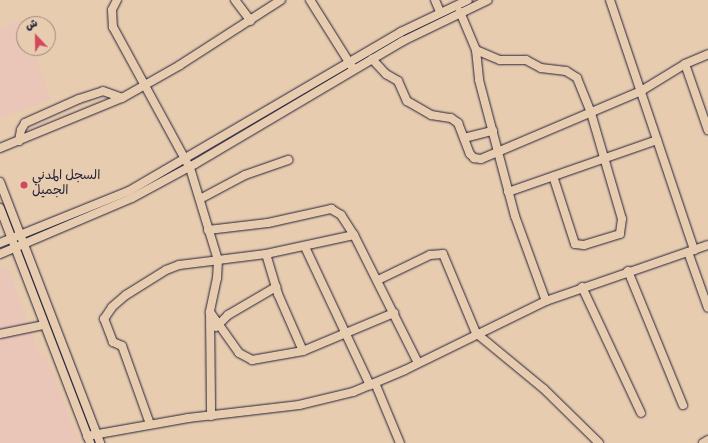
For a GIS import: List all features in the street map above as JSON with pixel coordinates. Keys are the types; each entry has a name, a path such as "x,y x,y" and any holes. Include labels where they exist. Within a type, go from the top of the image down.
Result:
{"street":[{"path":"117,0 112,10 113,27 190,168 218,260 217,278 210,312 211,416"},
{"path":"235,0 251,21"},
{"path":"0,148 122,98 251,21 281,0"},
{"path":"310,0 351,66"},
{"path":"435,0 440,12"},
{"path":"0,254 132,198 190,168 351,66 440,12 468,0"},
{"path":"0,243 129,191 351,66 372,59 460,12 488,0"},
{"path":"610,0 657,140 708,306"},
{"path":"460,12 476,50 479,80 508,192 546,301"},
{"path":"476,50 500,60 526,60 541,68 572,74 581,86 591,113 603,159 622,219 622,230 615,236 579,246 575,244 553,176"},
{"path":"372,59 386,74 398,81 407,101 431,114 451,118 458,123 474,158 481,159 641,91 685,64 708,54"},
{"path":"685,64 704,106 708,130"},
{"path":"19,141 21,130 25,123 79,99 104,91 122,98"},
{"path":"464,138 493,131"},
{"path":"508,192 657,140"},
{"path":"200,199 245,175 288,160"},
{"path":"0,182 100,443"},
{"path":"0,208 89,440 96,434 150,424 299,405 372,384 418,363 476,333 546,301 628,271 708,245"},
{"path":"208,230 268,223 331,209 341,215 354,235 378,280 418,363"},
{"path":"150,424 122,346 113,342 104,319 112,307 126,295 166,270 218,260 305,247 354,235"},
{"path":"305,247 400,443"},
{"path":"266,254 276,287 303,351"},
{"path":"378,280 430,255 443,254 476,333 544,389 599,443"},
{"path":"628,271 683,405"},
{"path":"210,333 218,324 276,287"},
{"path":"582,287 641,413"},
{"path":"210,312 247,360 281,357 303,351 394,313"},
{"path":"0,334 44,325"},
{"path":"703,443 708,440"}],"shaded area":[{"path":"16,22 16,56 36,56 51,100 0,118 0,28"},
{"path":"8,268 40,355 45,354 80,443 0,443 0,270"}],"place":[{"name":"السجل المدني الجميل","path":"24,185"}]}
